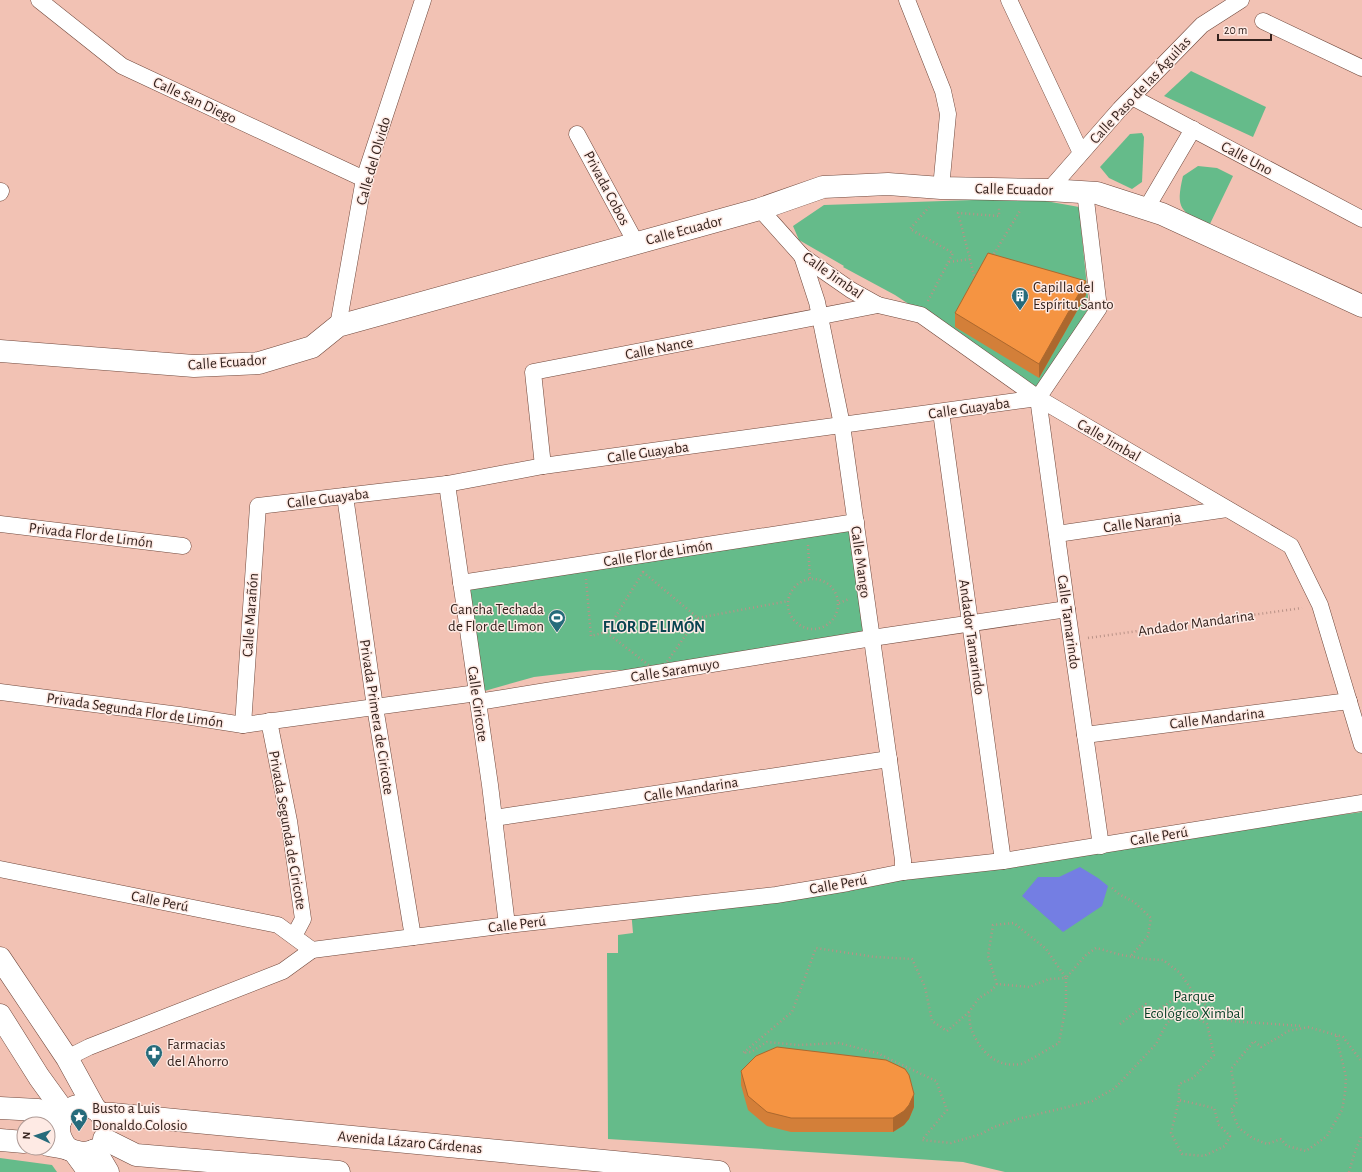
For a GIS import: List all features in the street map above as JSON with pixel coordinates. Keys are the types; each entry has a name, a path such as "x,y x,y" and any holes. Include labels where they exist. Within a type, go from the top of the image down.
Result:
{"street":[{"name":"Calle San Diego","path":"39,0 122,66 364,179"},
{"name":"Calle del Olvido","path":"338,326 364,179 423,0"},
{"path":"907,0 944,91 948,114 941,188"},
{"path":"1008,0 1081,153"},
{"name":"Calle Paso de las Águilas","path":"1041,189 1081,153 1132,97 1202,25 1241,0"},
{"path":"1263,21 1362,68"},
{"name":"Calle Uno","path":"1132,97 1362,219"},
{"path":"1146,209 1193,129"},
{"name":"Privada Cobos","path":"577,134 636,243"},
{"name":"Calle Ecuador","path":"0,351 194,366 259,362 312,347 338,326 760,209 823,187 888,184 941,188 1041,189 1097,193 1162,214 1362,306"},
{"path":"1038,398 1099,308 1086,192"},
{"name":"Calle Jimbal","path":"760,209 802,256 851,290 878,305 921,315 1038,398 1290,546 1320,605 1362,745"},
{"name":"Calle Mango","path":"802,256 817,302 842,425 903,860 903,872"},
{"name":"Calle Nance","path":"543,466 533,372 878,305"},
{"name":"Calle Guayaba","path":"258,506 447,484 543,466 1038,398"},
{"name":"Calle Tamarindo","path":"1038,398 1066,609 1101,846"},
{"name":"Andador Tamarindo","path":"941,412 1003,861"},
{"name":"Calle Ciricote","path":"447,484 478,697 507,925"},
{"name":"Privada Primera de Ciricote","path":"344,496 375,707 413,937"},
{"name":"Calle Marañón","path":"243,725 258,506"},
{"name":"Calle Naranja","path":"1057,534 1227,509"},
{"name":"Calle Flor de Limón","path":"461,583 856,522"},
{"name":"Privada Flor de Limón","path":"0,524 183,546"},
{"path":"872,638 1066,609"},
{"name":"Calle Saramuyo","path":"375,707 478,697 659,672 872,638"},
{"name":"Privada Segunda Flor de Limón","path":"0,692 179,715 243,725 375,707"},
{"name":"Calle Mandarina","path":"1085,735 1349,701"},
{"name":"Privada Segunda de Ciricote","path":"269,721 289,821 303,919 294,936"},
{"name":"Calle Mandarina","path":"494,818 889,759"},
{"name":"Calle Perú","path":"67,1058 96,1044 283,971 312,950 507,925 776,895 903,872 1003,861 1362,803"},
{"name":"Calle Perú","path":"0,869 278,924 312,950"},
{"path":"0,958 67,1058 104,1121 106,1128 78,1147"},
{"path":"0,1015 63,1116"},
{"path":"98,1112 88,1106 71,1108 63,1116 58,1128 62,1143 78,1147 231,1167 339,1172"},
{"path":"0,1108 38,1110 63,1116"},
{"name":"Avenida Lázaro Cárdenas","path":"98,1112 719,1172"},
{"path":"0,1140 16,1141"},
{"path":"78,1147 89,1172"},
{"path":"78,1147 108,1172"}],"path":[{"path":"921,315 953,253 910,229 939,196 941,188"},
{"path":"992,257 1041,189"},
{"path":"980,278 976,284 958,213 999,216 1000,205"},
{"path":"948,262 970,259"},
{"path":"807,530 810,578"},
{"path":"585,564 591,636 606,632 643,572 698,618"},
{"path":"810,578 822,580 833,587 837,594 839,603 838,611 834,619 828,625 812,629 804,628 797,623 788,610 790,593 795,586 810,578"},
{"path":"606,632 659,672 698,618 788,601"},
{"name":"Andador Mandarina","path":"1071,641 1320,605"},
{"path":"1112,888 1119,894 1134,902 1151,918 1148,936 1130,956"},
{"path":"969,1012 971,1030 983,1049 995,1061 1007,1064 1023,1064 1059,1043 1066,1005 1066,978 1046,949 1014,923 994,925 988,956 997,984"},
{"path":"997,984 992,990 979,998 969,1012 947,1031 932,1021 925,987 912,959 875,958 816,948 792,1012 743,1052 751,1052 767,1042 799,1045 839,1043 877,1053 936,1081 946,1110 922,1140 951,1143 981,1134 994,1127 1018,1119 1092,1101 1115,1088 1156,1044 1167,1023 1179,1013 1194,1016 1215,1014"},
{"path":"997,984 1029,987 1050,979 1066,978 1086,955 1096,948 1145,959 1163,960 1179,972 1197,997 1215,1014 1230,1021 1309,1027 1343,1037 1362,1062"},
{"path":"1120,1024 1146,1004 1154,1013 1180,996 1197,997"},
{"path":"1179,1100 1214,1108 1219,1125 1230,1136 1225,1146 1204,1156 1182,1154 1171,1133 1179,1100 1179,1084 1193,1078 1214,1055 1207,1024 1194,1016"},
{"path":"1309,1027 1288,1031 1261,1047 1254,1041 1231,1069 1237,1102 1231,1110 1239,1128 1252,1138 1266,1144 1281,1139 1287,1146 1306,1151 1328,1136 1342,1110 1345,1093 1346,1077 1336,1035"},
{"path":"891,1068 897,1063"},
{"path":"1349,1172 1362,1134"}],"green space":[{"path":"1191,71 1266,107 1253,137 1164,96"},
{"path":"1142,133 1144,137 1142,182 1132,189 1109,178 1100,167 1130,134"},
{"path":"1198,166 1217,168 1233,176 1208,228 1186,213 1180,203 1183,176"},
{"path":"1029,198 1079,207 1089,307 1037,394 948,330 895,295 843,267 844,266 799,240 793,226 824,205"},
{"path":"854,525 869,635 665,670 593,670 534,677 481,692 464,587"},
{"name":"Parque Ecológico Ximbal","path":"1362,812 1362,1172 1005,1172 963,1162 608,1139 607,953 618,953 618,935 633,933 631,910"},
{"path":"0,1158 52,1165 57,1172 0,1172"}],"water":[{"path":"1080,867 1108,886 1102,906 1063,932 1022,896 1038,877 1059,877"}],"building":[{"name":"Capilla del Espíritu Santo","path":"988,253 1086,281 1039,364 955,313"},
{"path":"777,1047 886,1060 905,1069 909,1075 914,1094 909,1105 904,1111 893,1118 791,1118 767,1112 748,1096 741,1071 756,1056"}],"place":[{"name":"Capilla del Espíritu Santo","path":"1020,311"},
{"name":"Cancha Techada de Flor de Limon","path":"557,633"},
{"name":"Farmacias del Ahorro","path":"154,1068"},
{"name":"Busto a Luis Donaldo Colosio","path":"79,1132"}],"district":[{"name":"FLOR DE LIMÓN","path":"654,626"}]}
